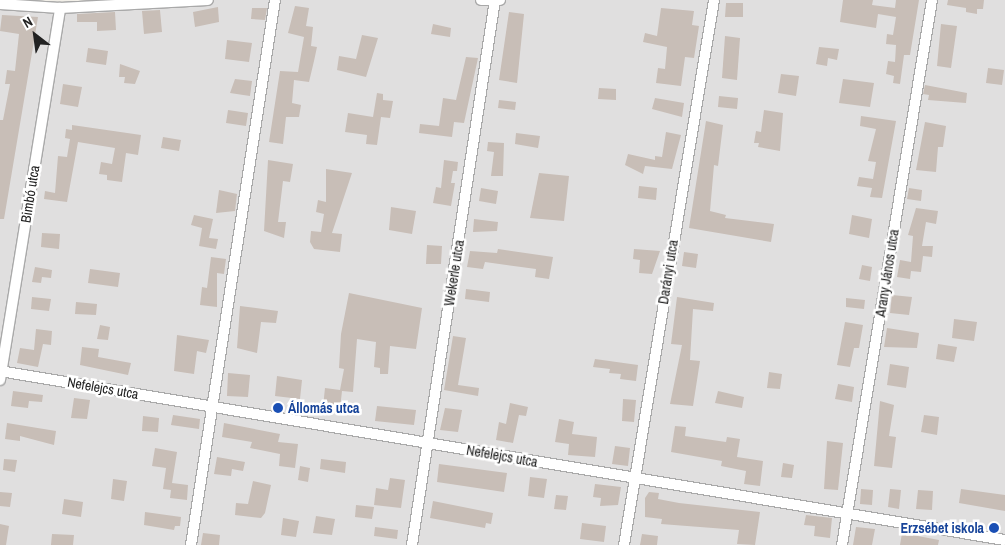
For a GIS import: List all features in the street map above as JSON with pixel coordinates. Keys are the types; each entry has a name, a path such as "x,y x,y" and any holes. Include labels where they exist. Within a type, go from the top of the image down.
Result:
{"street":[{"path":"0,4 60,8 208,0"},
{"path":"191,545 275,0"},
{"path":"481,0 500,0"},
{"name":"Wekerle utca","path":"412,545 495,0"},
{"name":"Darányi utca","path":"624,545 714,0"},
{"name":"Arany János utca","path":"842,545 932,0"},
{"name":"Bimbó utca","path":"0,374 60,8"},
{"name":"Nefelejcs utca","path":"0,374 213,407 847,515 1005,540"}],"shaded area":[{"path":"137,0 1005,0 1005,545 0,545 0,7"}],"building":[{"path":"843,0 873,0 872,5 895,8 896,0 919,0 910,55 904,55 900,84 893,83 894,76 886,74 888,61 895,62 896,45 886,44 887,34 893,35 896,17 878,14 876,28 840,22"},
{"path":"948,0 984,0 983,9 977,9 977,14 966,12 966,8 947,5"},
{"path":"726,3 743,3 743,17 725,17"},
{"path":"295,6 309,8 306,26 313,27 311,46 317,47 309,82 294,80 292,103 301,105 299,117 286,117 283,144 269,142 280,71 298,72 304,37 288,33"},
{"path":"218,7 219,22 195,27 193,12"},
{"path":"252,8 267,8 265,20 251,19"},
{"path":"661,8 694,11 692,25 699,26 694,58 685,57 681,86 656,83 658,68 665,69 667,47 643,42 645,33 657,36"},
{"path":"160,10 162,32 144,34 142,11"},
{"path":"115,12 116,30 97,31 97,22 77,22 77,14"},
{"path":"509,12 524,14 517,83 499,80"},
{"path":"2,15 38,17 4,219 0,219 0,120 3,120 10,84 5,84 7,70 15,71 19,34 0,31"},
{"path":"433,24 451,28 450,37 431,34"},
{"path":"941,24 957,26 951,68 937,66"},
{"path":"362,35 378,38 366,77 337,70 339,56 356,59"},
{"path":"725,36 740,38 737,80 722,78"},
{"path":"227,40 252,43 249,62 225,59"},
{"path":"819,47 839,49 837,60 828,58 827,66 816,64"},
{"path":"88,48 108,51 106,65 86,62"},
{"path":"466,57 478,58 464,123 454,122 452,137 419,133 420,124 439,126 443,98 456,100"},
{"path":"120,64 140,71 135,84 124,83 125,77 119,77"},
{"path":"988,68 1004,70 1002,85 986,83"},
{"path":"781,74 799,76 796,96 778,93"},
{"path":"235,79 252,81 250,96 230,93"},
{"path":"843,79 874,83 870,107 839,103"},
{"path":"63,84 82,87 78,107 60,104"},
{"path":"925,85 967,93 966,103 928,100 929,95 923,94"},
{"path":"599,88 616,89 616,100 598,99"},
{"path":"377,93 383,94 383,100 393,101 390,118 381,117 377,145 366,144 367,135 345,132 348,113 373,117"},
{"path":"719,96 738,98 737,109 718,107"},
{"path":"655,98 684,103 682,117 652,109"},
{"path":"499,100 516,102 515,110 498,108"},
{"path":"228,110 248,113 246,126 226,123"},
{"path":"764,110 783,113 780,151 758,147 759,143 754,143 756,131 761,132"},
{"path":"861,116 896,121 882,198 870,197 872,188 857,186 859,177 873,179 876,162 868,161 876,129 860,126"},
{"path":"706,121 723,125 718,166 714,165 710,211 726,215 725,218 774,224 771,242 689,228"},
{"path":"925,122 946,126 943,147 938,147 936,172 916,170"},
{"path":"72,125 141,135 138,155 126,153 122,182 107,180 107,175 99,174 101,162 112,164 115,148 78,142 67,202 44,199 45,191 55,193 58,156 67,157 70,139 65,138 66,129 72,130"},
{"path":"666,132 681,135 672,169 645,166 643,174 625,165 628,154 655,160 655,156 662,157"},
{"path":"516,133 540,136 538,148 515,144"},
{"path":"163,137 181,140 179,151 161,148"},
{"path":"488,142 504,143 503,176 491,176 494,152 487,151"},
{"path":"268,160 293,164 290,182 283,181 278,222 286,222 284,238 264,231"},
{"path":"444,160 458,162 457,171 453,171 451,183 455,183 451,206 433,203 436,187 441,188"},
{"path":"326,169 352,173 332,233 342,234 340,252 314,249 310,242 311,231 321,232 324,214 316,212 318,200 326,202"},
{"path":"539,173 569,176 564,221 530,218"},
{"path":"639,186 657,188 656,200 638,198"},
{"path":"481,188 498,191 496,204 479,201"},
{"path":"909,188 922,190 921,201 907,199"},
{"path":"219,190 237,194 235,211 216,213"},
{"path":"391,207 416,211 412,234 389,230"},
{"path":"916,208 938,211 936,224 926,222 922,246 933,246 932,257 923,256 921,272 911,271 910,279 897,277 900,260 911,262 913,236 908,235"},
{"path":"194,215 213,219 209,238 218,239 216,249 199,246 202,228 191,225"},
{"path":"852,215 872,219 869,238 849,234"},
{"path":"474,219 498,222 497,231 473,232"},
{"path":"42,233 60,234 59,249 41,247"},
{"path":"427,245 442,246 441,264 426,264"},
{"path":"498,249 553,257 549,279 535,277 536,269 485,262 483,269 467,267 470,251 497,253"},
{"path":"634,249 660,251 652,274 639,273 640,260 633,259"},
{"path":"684,252 698,254 696,268 682,266"},
{"path":"211,257 226,259 224,274 217,273 217,307 200,305 202,287 207,288"},
{"path":"862,265 872,267 870,281 859,279"},
{"path":"35,267 52,270 51,278 42,277 41,283 32,282"},
{"path":"90,269 120,273 118,287 88,283"},
{"path":"466,289 490,292 489,302 465,299"},
{"path":"349,293 422,308 416,349 390,346 388,374 380,374 380,368 374,367 376,342 357,339 353,392 342,391 340,409 323,407 325,388 340,390 344,369 339,368 341,334"},
{"path":"892,295 912,297 909,315 890,313"},
{"path":"32,297 51,299 49,311 31,309"},
{"path":"677,297 714,303 713,311 693,309 690,360 700,361 693,406 670,404 682,345 671,344"},
{"path":"846,298 865,300 864,309 846,307"},
{"path":"76,302 97,304 96,315 75,314"},
{"path":"240,306 278,311 276,323 261,322 257,353 237,348"},
{"path":"954,319 977,322 974,341 952,338"},
{"path":"845,322 863,325 859,348 854,348 850,367 837,365"},
{"path":"100,325 110,327 108,340 97,339"},
{"path":"887,328 919,333 917,348 884,347"},
{"path":"36,329 52,331 51,345 43,344 38,367 17,363 20,348 34,350"},
{"path":"177,335 209,340 206,353 197,351 194,374 174,371"},
{"path":"453,336 466,338 458,385 479,388 478,396 444,390"},
{"path":"938,344 957,347 954,362 936,359"},
{"path":"82,347 99,349 98,357 131,363 128,375 80,365"},
{"path":"595,359 638,365 636,381 620,379 621,374 609,373 610,369 593,367"},
{"path":"890,364 909,367 906,388 887,385"},
{"path":"769,372 782,374 780,389 767,388"},
{"path":"228,373 250,375 248,397 227,396"},
{"path":"277,376 302,380 300,399 275,396"},
{"path":"838,384 854,387 852,402 835,399"},
{"path":"13,391 43,395 42,402 29,401 28,408 11,406"},
{"path":"718,391 744,397 742,408 715,403"},
{"path":"74,398 90,400 87,419 71,418"},
{"path":"623,399 636,400 634,422 622,421"},
{"path":"880,401 894,405 889,436 896,437 892,468 874,466"},
{"path":"510,403 528,407 526,416 519,415 513,443 496,440 499,422 506,424"},
{"path":"377,406 416,410 414,425 375,421"},
{"path":"445,408 462,410 458,432 440,430"},
{"path":"173,415 200,419 199,429 171,425"},
{"path":"924,415 939,417 937,435 921,432"},
{"path":"143,416 159,418 158,432 142,431"},
{"path":"559,419 574,422 572,434 597,437 595,457 568,455 569,444 555,442"},
{"path":"7,423 56,431 54,445 20,436 20,441 5,439"},
{"path":"224,423 280,434 278,442 298,444 295,468 279,466 280,454 250,448 252,442 222,437"},
{"path":"675,426 686,427 685,436 726,442 727,437 740,439 737,457 763,461 760,486 744,484 746,471 721,466 722,461 671,452"},
{"path":"827,441 843,443 838,490 824,489"},
{"path":"615,446 630,448 628,466 612,464"},
{"path":"155,448 177,452 172,483 188,485 187,500 170,498 171,490 163,489 166,468 152,466"},
{"path":"217,457 245,462 243,471 232,469 231,476 214,474"},
{"path":"4,459 17,460 15,472 3,470"},
{"path":"321,459 346,462 345,473 320,469"},
{"path":"783,463 794,465 792,478 781,477"},
{"path":"439,464 507,473 504,492 437,482"},
{"path":"300,466 310,468 308,482 298,480"},
{"path":"530,477 547,479 544,498 528,496"},
{"path":"390,478 405,480 401,508 374,505 376,488 388,490"},
{"path":"113,479 127,481 124,501 111,499"},
{"path":"253,481 271,485 265,513 261,518 235,515 236,503 248,504"},
{"path":"595,484 621,487 618,505 600,506 601,498 593,497"},
{"path":"861,489 873,490 872,505 860,504"},
{"path":"890,489 901,490 899,509 888,507"},
{"path":"961,489 1005,495 1005,511 959,503"},
{"path":"918,490 933,491 932,510 916,509"},
{"path":"0,492 12,493 10,507 0,506"},
{"path":"649,492 659,493 658,499 679,503 760,512 755,545 737,544 739,530 661,524 662,519 645,517 645,498"},
{"path":"556,495 568,496 566,510 554,509"},
{"path":"64,499 83,502 81,517 62,514"},
{"path":"433,501 493,513 491,524 486,523 485,528 430,518"},
{"path":"356,505 374,507 372,519 355,517"},
{"path":"145,512 181,517 180,526 175,526 174,530 144,525"},
{"path":"806,515 832,518 830,538 814,536 815,526 804,525"},
{"path":"316,516 335,519 332,535 313,533"},
{"path":"283,518 299,521 296,537 281,535"},
{"path":"582,523 606,526 604,542 580,539"},
{"path":"0,524 9,526 6,545 0,545"},
{"path":"375,527 398,530 397,539 374,536"},
{"path":"856,527 875,529 872,545 853,545"},
{"path":"203,533 220,535 219,545 201,545"},
{"path":"902,533 939,540 938,545 900,545"},
{"path":"52,534 74,535 73,545 51,545"},
{"path":"642,534 658,536 657,545 640,545"}],"place":[{"name":"Állomás utca","path":"278,408"},
{"name":"Erzsébet iskola","path":"994,528"}]}
